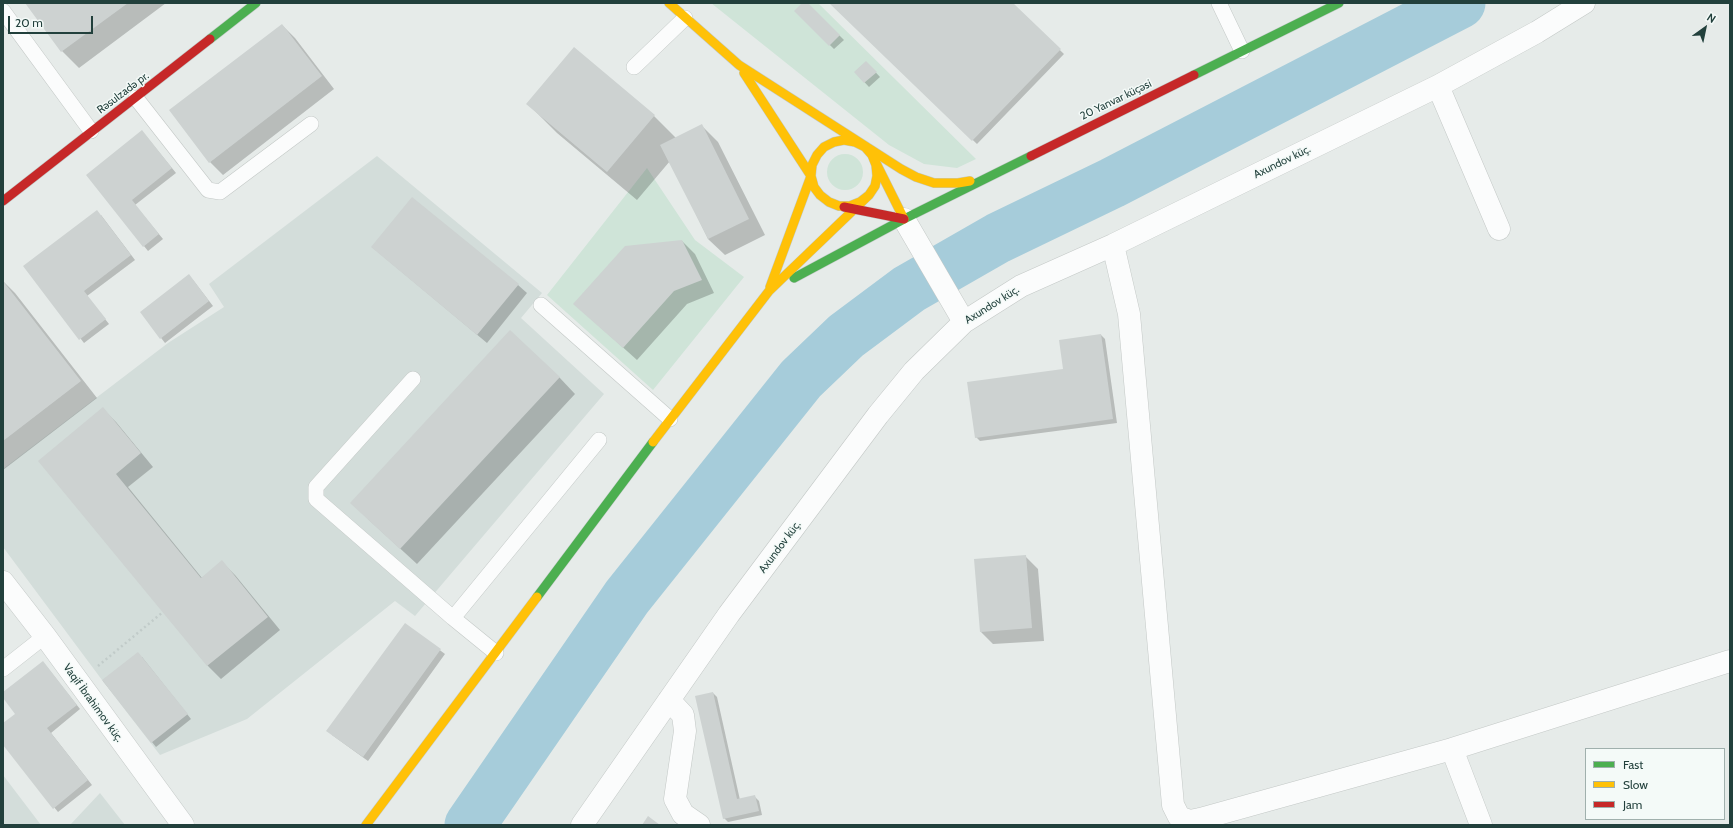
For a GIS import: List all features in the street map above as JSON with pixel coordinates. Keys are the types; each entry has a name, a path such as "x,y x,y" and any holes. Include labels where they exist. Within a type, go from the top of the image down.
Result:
{"main road":[{"name":"Rəsulzadə pr.","path":"3,200 136,98 256,3"},
{"path":"668,3 739,65 901,169 916,177 934,182 958,183 983,180"},
{"name":"20 Yanvar küçəsi","path":"769,291 904,219 1339,3"},
{"path":"739,65 812,176"},
{"path":"844,140 855,142 865,147 872,155 904,219 839,206 820,196 814,186 812,176 812,165 816,155 824,147 834,142 844,140"},
{"path":"366,825 670,419 769,291 869,195 875,186 877,176 876,165 872,155"},
{"path":"769,291 812,176"},
{"path":"839,206 850,206 860,202 869,195"}],"street":[{"name":"Axundov küç.","path":"582,825 729,614 878,415 914,371 964,322 1021,286 1113,244 1438,86 1537,32 1584,3"},
{"path":"1438,86 1499,229"},
{"path":"904,219 964,322"},
{"path":"1113,244 1129,314 1175,821 1200,819 1452,749 1730,661"},
{"name":"Vaqif İbrahimov küç.","path":"3,582 45,636 183,825"},
{"path":"669,700 682,715 685,730 675,799 683,814 699,825"},
{"path":"1452,749 1481,825"}],"lane":[{"path":"1218,3 1242,51"},
{"path":"3,11 91,131"},
{"path":"634,67 685,18"},
{"path":"136,98 208,190 220,192 311,124"},
{"path":"541,305 670,419"},
{"path":"414,379 316,487 316,499 453,618 496,653"},
{"path":"453,618 599,440"},
{"path":"3,669 45,636"}],"path":[{"path":"78,683 163,612"}],"shaded area":[{"path":"377,156 542,293 521,318 604,394 415,616 395,601 247,719 160,755 3,547 3,469 168,343 224,307 209,284"},
{"path":"3,775 41,825 3,825"},
{"path":"100,793 125,825 70,825"}],"green space":[{"path":"711,3 818,3 976,159 957,168 924,164 889,145"},
{"path":"849,154 858,159 862,165 862,179 858,185 849,190 841,190 832,185 828,179 827,168 832,159 838,155"},
{"path":"647,168 695,240 744,277 653,390 547,295"}],"building":[{"path":"25,3 128,3 61,52"},
{"path":"802,3 808,3 840,35 829,46 794,11"},
{"path":"829,3 1013,3 1061,49 972,141"},
{"path":"282,24 322,76 209,163 169,110"},
{"path":"574,47 655,115 607,172 526,104"},
{"path":"866,61 877,72 864,83 854,72"},
{"path":"702,124 749,219 708,239 660,145"},
{"path":"142,130 172,168 132,200 159,234 143,247 86,175"},
{"path":"412,197 519,284 477,335 371,247"},
{"path":"97,210 131,255 84,291 106,319 79,340 23,266"},
{"path":"682,240 702,280 674,291 623,348 573,304 625,246"},
{"path":"189,274 209,301 160,339 140,312"},
{"path":"3,281 81,381 3,441"},
{"path":"510,330 560,377 400,549 350,503"},
{"path":"1101,334 1113,419 975,438 967,382 1063,369 1059,340"},
{"path":"103,407 141,453 116,474 201,578 222,560 268,617 207,666 38,461"},
{"path":"1026,555 1032,628 980,632 974,559"},
{"path":"405,623 441,649 363,757 326,731"},
{"path":"138,652 188,714 151,743 102,680"},
{"path":"43,661 77,705 47,728 88,780 53,809 3,745 3,723 15,714 3,698 3,692"},
{"path":"713,692 737,799 755,795 759,811 723,819 695,696"},
{"path":"648,816 660,825 642,825"}],"waterway":[{"path":"470,825 627,597 801,379 846,336 909,289 998,238 1112,183 1460,3"}],"traffic: fast":[{"path":"210,39 256,3"},
{"path":"1194,75 1339,3"},
{"path":"794,278 904,219 1031,156"},
{"path":"537,597 653,442"}],"traffic: slow":[{"path":"669,3 739,65 901,169 916,177 934,183 958,183 970,181"},
{"path":"744,73 811,176 770,287"},
{"path":"872,155 876,165 877,176 875,186 869,195 860,202 850,206 839,206 829,202 820,195 814,187 811,176 812,165 817,155 824,147 834,142 844,140 855,142 865,147 872,155 904,219"},
{"path":"653,442 769,291 869,195"},
{"path":"366,825 537,597"}],"traffic: jam":[{"path":"3,201 210,39"},
{"path":"1031,156 1194,75"},
{"path":"844,207 904,219"}]}
